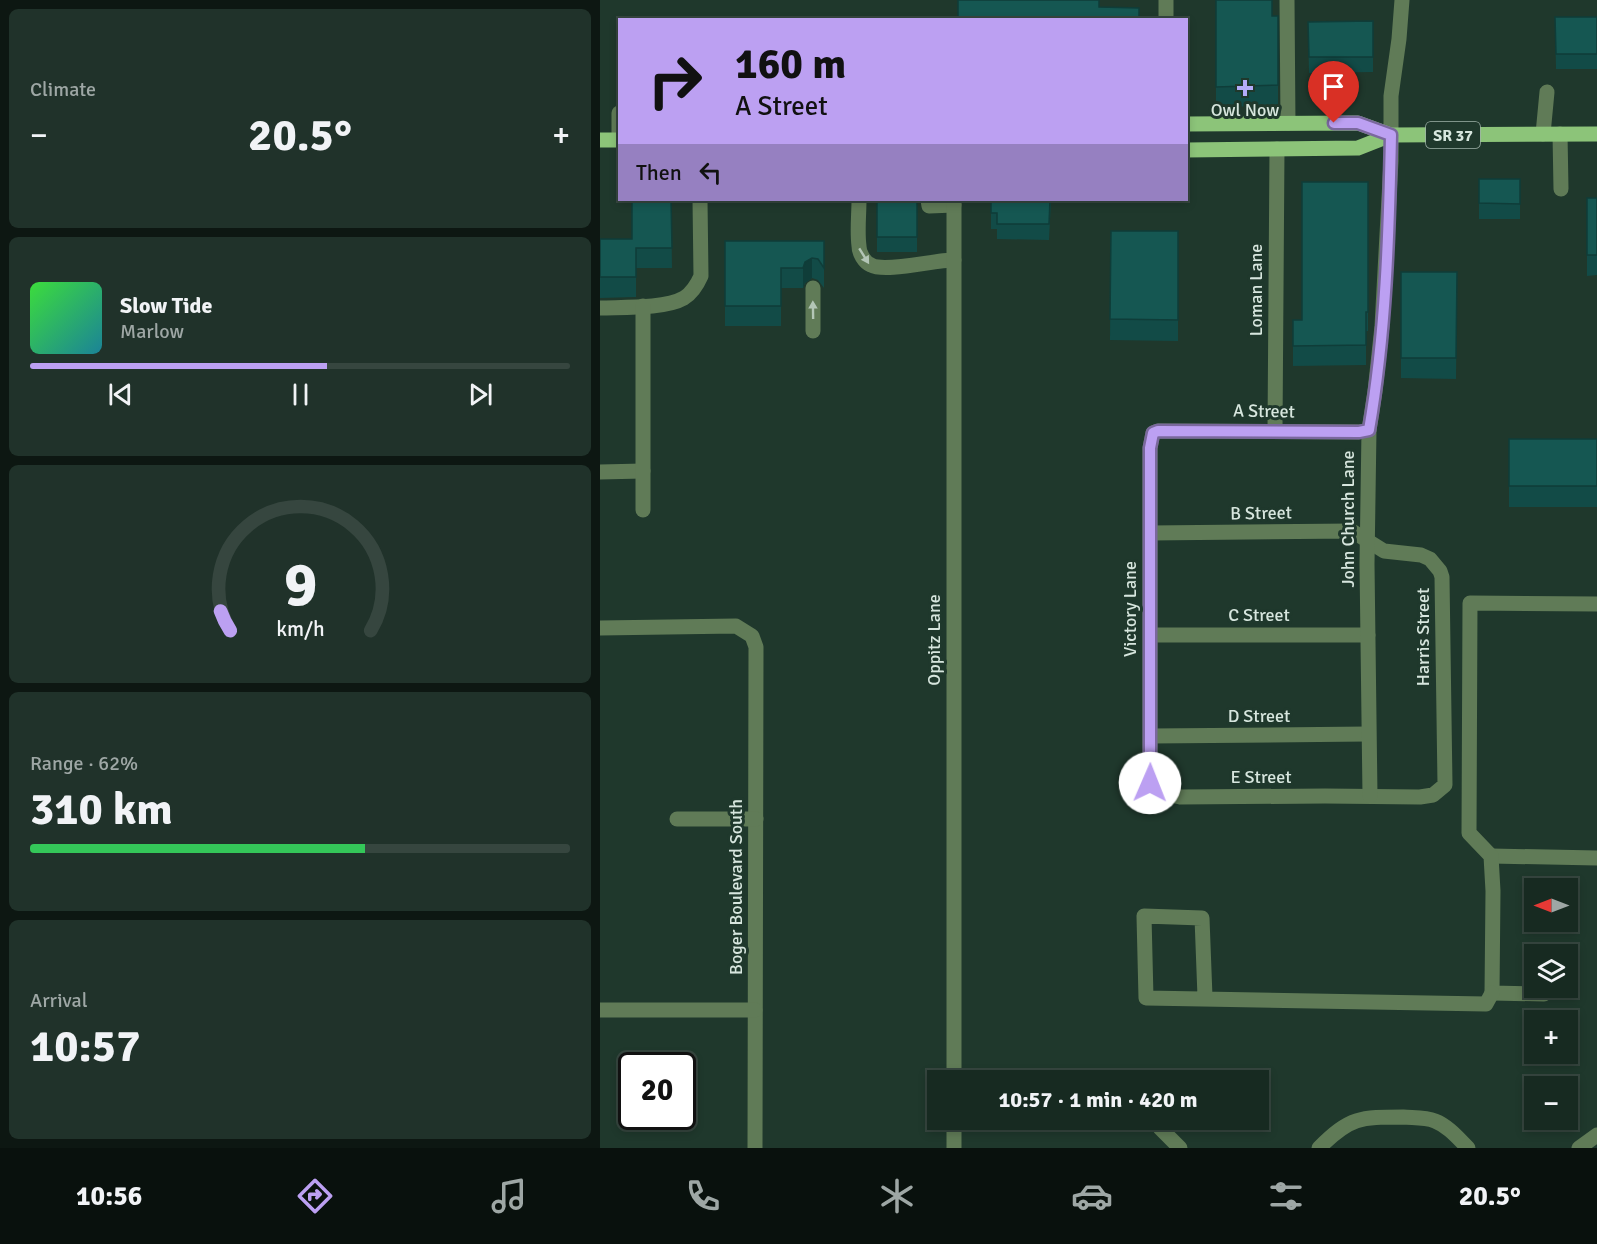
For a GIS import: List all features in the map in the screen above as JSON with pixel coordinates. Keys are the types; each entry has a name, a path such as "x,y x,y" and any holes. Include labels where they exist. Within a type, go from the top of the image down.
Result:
{"main road":[{"name":"SR 37","path":"1188,124 1358,123 1391,135 1597,134"},
{"name":"SR 37","path":"1188,150 1358,148 1391,135"},
{"path":"600,140 618,140"}],"street":[{"path":"1166,0 1166,18"},
{"path":"1287,0 1288,123"},
{"name":"John Church Lane","path":"1370,796 1367,521 1369,430 1376,391 1382,326 1391,96 1400,39 1402,0"},
{"path":"1543,134 1547,92"},
{"path":"1560,134 1561,189"},
{"name":"Loman Lane","path":"1275,431 1277,149"},
{"path":"600,308 675,302 684,298 697,286 700,276 700,201"},
{"path":"859,201 859,247 861,256 870,265 885,268 902,267 939,260 954,260"},
{"path":"928,201 929,206 954,202"},
{"name":"Oppitz Lane","path":"954,202 954,1070"},
{"path":"813,288 813,331"},
{"path":"643,306 643,510"},
{"name":"A Street","path":"1158,431 1359,432 1369,430"},
{"name":"Victory Lane","path":"1155,789 1150,783 1150,448 1153,433 1158,431"},
{"path":"600,472 643,471"},
{"name":"B Street","path":"1150,533 1352,531 1369,541"},
{"name":"Harris Street","path":"1369,541 1384,551 1421,555 1430,559 1442,577 1445,785"},
{"path":"1205,997 1203,918 1144,916 1146,998 1205,997 1306,1002 1486,1004 1492,993 1493,891 1491,856 1469,833 1470,603 1597,604"},
{"name":"Boger Boulevard South","path":"600,628 710,628 729,625 744,630 752,636 756,647 755,1148"},
{"name":"C Street","path":"1150,635 1368,635"},
{"name":"D Street","path":"1151,736 1368,734"},
{"name":"E Street","path":"1155,789 1157,792 1180,797 1420,797 1433,795 1445,785"},
{"path":"677,819 756,819"},
{"path":"1491,856 1597,858"},
{"path":"1492,993 1524,994"},
{"path":"600,1010 755,1010"},
{"path":"1319,1148 1342,1127 1369,1117 1420,1118 1436,1121 1468,1148"},
{"path":"954,1130 954,1148"},
{"path":"1162,1130 1180,1148"},
{"path":"1579,1148 1597,1135"}],"building":[{"path":"958,0 1099,0 1099,7 1139,8 1139,18 958,18"},
{"path":"1216,0 1272,0 1272,16 1278,16 1278,85 1216,87"},
{"path":"1555,17 1597,17 1597,54 1556,54"},
{"path":"1373,21 1373,57 1309,57 1308,22"},
{"path":"1479,179 1520,179 1520,204 1479,203"},
{"path":"1302,182 1368,182 1366,345 1293,346 1293,320 1302,320"},
{"path":"1587,198 1597,198 1597,255 1587,255"},
{"path":"632,201 671,201 672,248 636,248 636,277 600,277 600,239 632,239"},
{"path":"877,201 917,201 917,237 877,237"},
{"path":"991,201 1050,201 1049,224 997,224 997,213 991,213"},
{"path":"1111,231 1178,231 1178,320 1110,319"},
{"path":"725,241 824,241 824,268 818,259 812,258 805,262 803,268 781,268 781,306 725,306"},
{"path":"1401,272 1457,272 1456,358 1401,358"},
{"path":"1509,439 1597,439 1597,486 1509,486"}],"place":[{"name":"Owl Now","path":"1245,88"}],"route":[{"path":"1150,783 1150,448 1153,433 1197,430 1359,432 1369,430 1376,391 1382,326 1391,135 1358,123 1334,123"}]}
